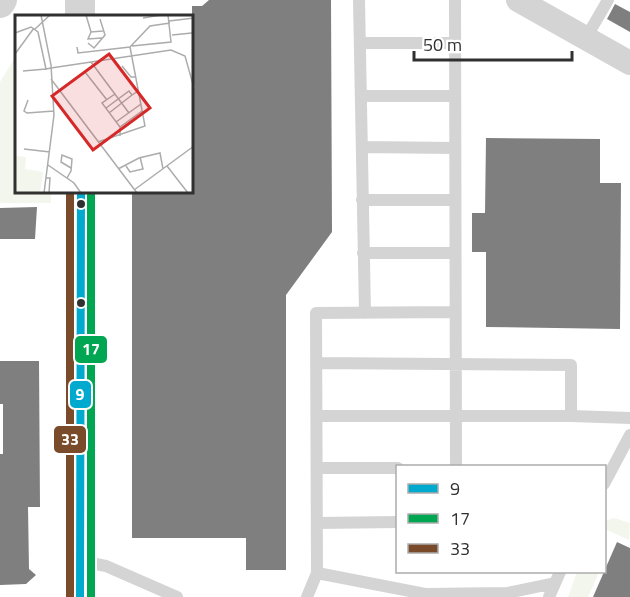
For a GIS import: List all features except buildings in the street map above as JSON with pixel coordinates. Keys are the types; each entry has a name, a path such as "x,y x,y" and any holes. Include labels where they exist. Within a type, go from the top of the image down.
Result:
{"street":[{"path":"518,0 630,63"},
{"path":"80,597 81,194"}],"lane":[{"path":"359,0 365,313"},
{"path":"455,0 456,465"},
{"path":"586,39 608,0"},
{"path":"361,43 454,42"},
{"path":"362,96 454,96"},
{"path":"362,147 454,148"},
{"path":"362,200 454,200"},
{"path":"363,253 454,253"},
{"path":"307,597 317,573 316,313 454,312"},
{"path":"316,363 571,365 571,416"},
{"path":"317,416 630,418"},
{"path":"606,480 630,435"},
{"path":"317,468 396,468"},
{"path":"317,523 396,522"},
{"path":"80,561 106,566 177,597"},
{"path":"317,573 425,594 507,593 558,577"},
{"path":"549,597 558,577"}],"shaded area":[{"path":"15,58 15,194 51,194 51,203 0,203 0,82"},
{"path":"614,518 630,523 629,540 606,529 606,521"},
{"path":"577,573 599,573 588,597 568,597"}],"transit line":[{"name":"33","path":"70,194 70,597"},
{"name":"9","path":"80,597 81,194"},
{"name":"17","path":"91,194 91,597"}]}
